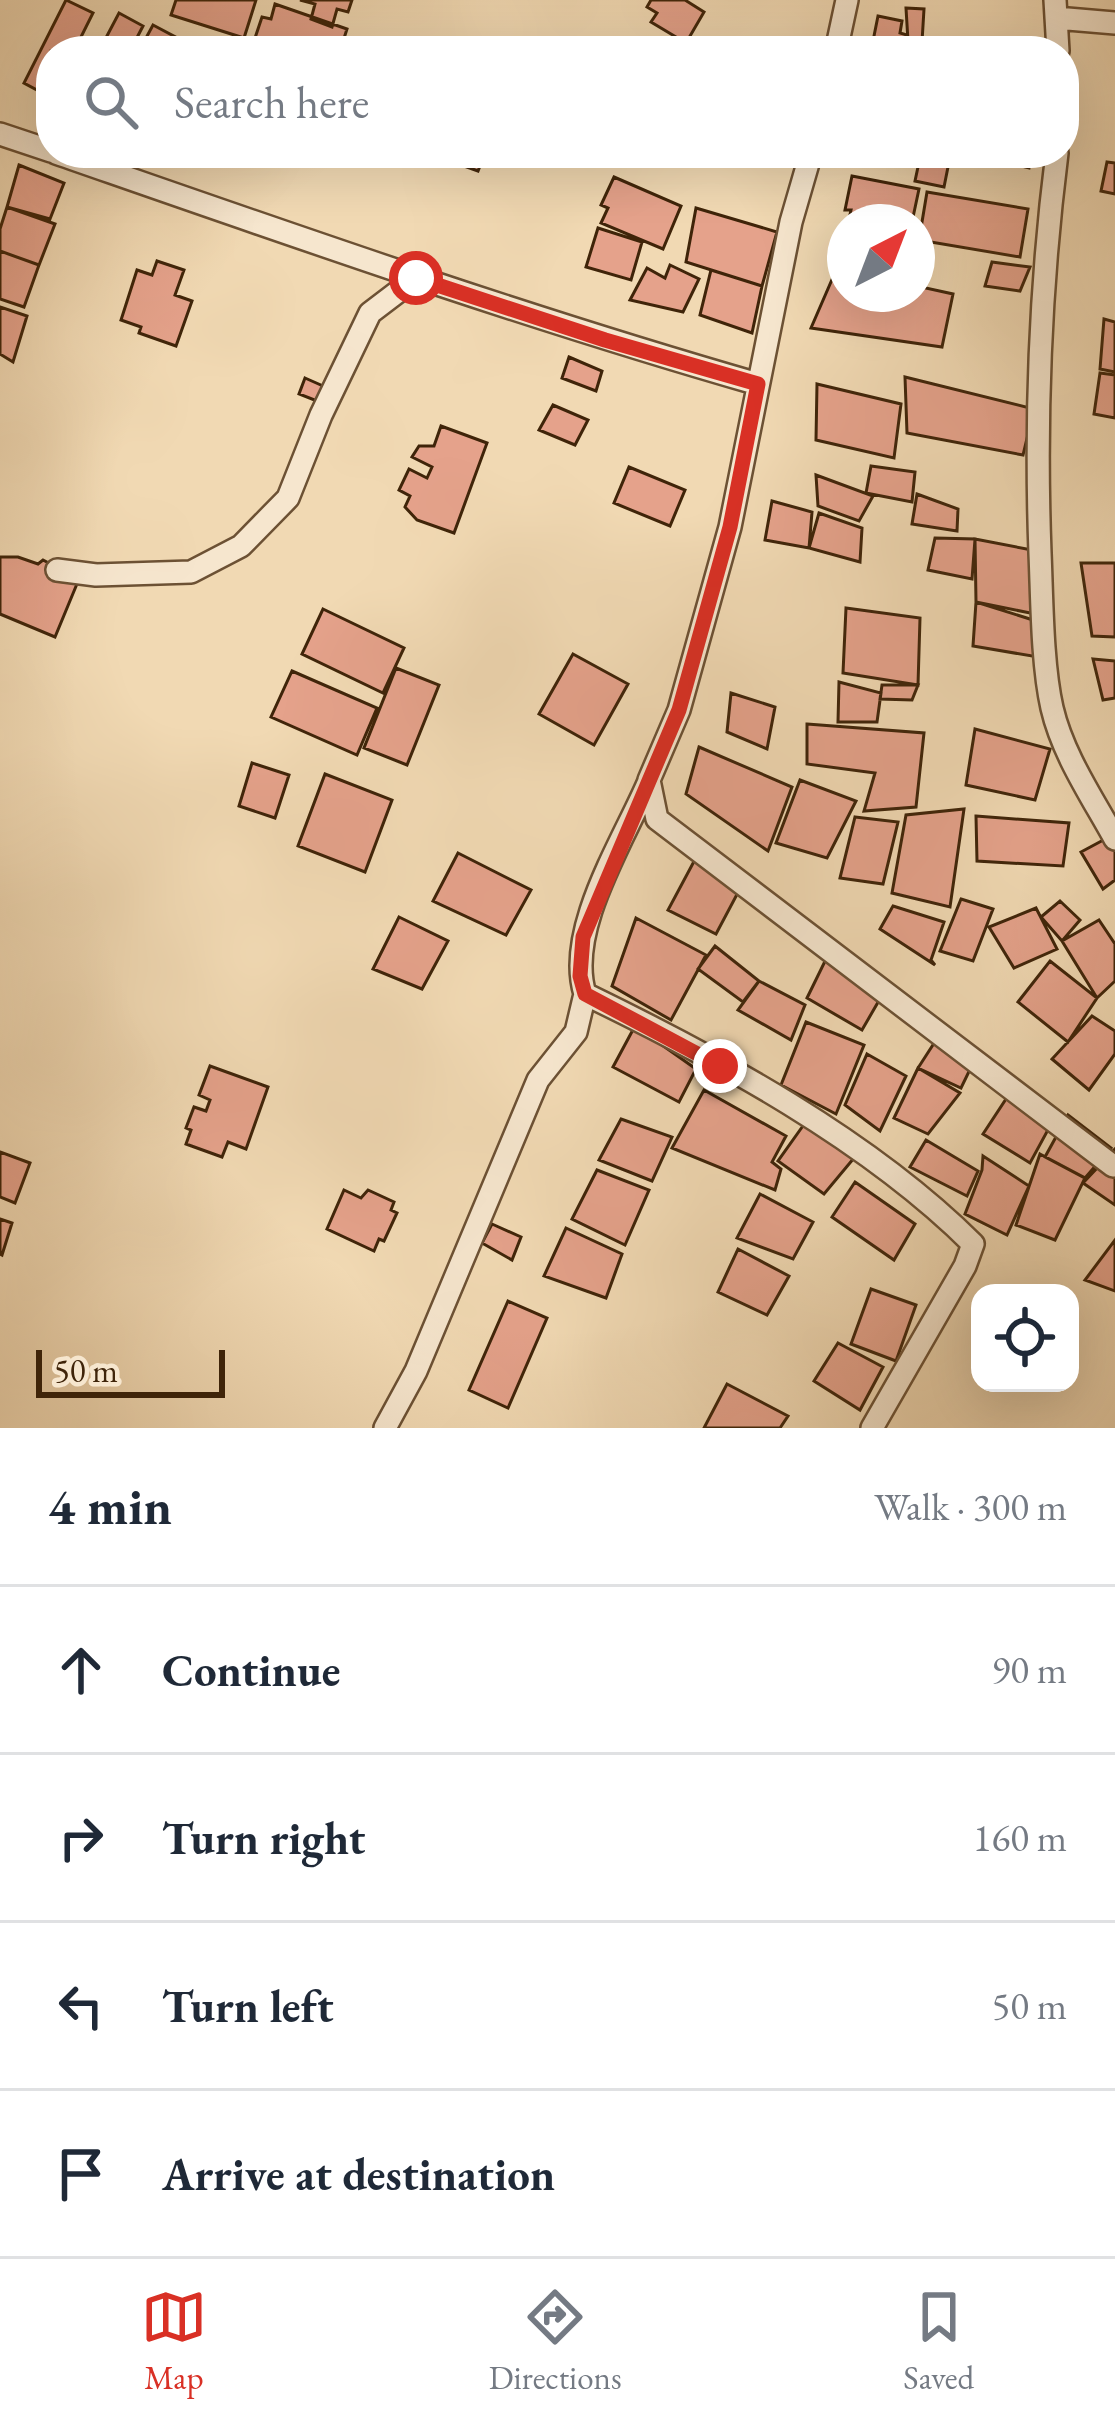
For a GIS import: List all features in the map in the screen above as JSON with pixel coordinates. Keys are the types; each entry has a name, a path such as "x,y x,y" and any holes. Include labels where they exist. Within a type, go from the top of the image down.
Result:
{"street":[{"path":"840,36 848,0"},
{"path":"1055,9 1115,22"},
{"path":"0,134 36,146"},
{"path":"99,168 605,340 758,384"},
{"path":"385,1428 416,1371 538,1080 576,1032 585,994 580,976 583,937 679,710 730,527 791,222 807,168"},
{"path":"1055,168 1041,295 1037,452 1043,606 1052,707 1073,765 1115,839"},
{"path":"56,570 96,575 191,572 241,546 289,498 321,415 370,313 416,278"},
{"path":"649,780 657,819 1113,1166"},
{"path":"585,994 811,1116 903,1182 973,1244 872,1428"}],"building":[{"path":"66,0 93,13 82,36 48,36"},
{"path":"176,0 256,0 245,36 171,15"},
{"path":"300,0 352,0 348,12 337,9 332,27 311,19 315,4"},
{"path":"651,0 685,0 704,12 690,36 674,36 651,22 657,13 647,7"},
{"path":"275,4 347,29 345,36 256,36 262,17 271,19"},
{"path":"906,8 924,9 922,36 908,36"},
{"path":"119,13 143,26 138,36 107,36"},
{"path":"878,16 902,21 900,33 907,35 907,36 874,36"},
{"path":"153,25 174,36 147,36"},
{"path":"36,59 36,89 24,83"},
{"path":"1107,162 1115,163 1115,194 1101,191"},
{"path":"19,165 64,183 50,219 7,207"},
{"path":"918,168 948,168 944,187 915,181"},
{"path":"852,176 919,189 916,204 846,204"},
{"path":"614,177 681,206 663,249 601,223 608,208 601,205"},
{"path":"927,192 1028,209 1020,257 935,243 935,204 925,204"},
{"path":"7,207 55,224 39,265 0,251"},
{"path":"696,208 777,232 762,286 686,262"},
{"path":"598,228 642,242 631,280 586,267"},
{"path":"0,251 39,265 24,307 0,299"},
{"path":"157,261 184,270 175,295 192,301 176,346 139,333 141,327 121,320 137,270 152,275"},
{"path":"992,262 1030,267 1020,291 985,286"},
{"path":"670,265 699,279 683,312 630,300 647,268 665,278"},
{"path":"711,270 762,286 752,333 700,315"},
{"path":"935,290 953,294 942,347 811,328 827,291 827,312 935,312"},
{"path":"0,307 27,316 13,362 0,354"},
{"path":"1104,319 1115,322 1115,372 1100,369"},
{"path":"569,357 602,371 596,391 562,378"},
{"path":"1100,373 1115,375 1115,418 1094,414"},
{"path":"905,377 1034,409 1023,455 907,433"},
{"path":"305,378 323,386 317,401 299,394"},
{"path":"817,384 901,404 894,458 816,440"},
{"path":"553,405 588,420 575,445 539,430"},
{"path":"441,426 487,443 454,533 417,520 405,507 410,496 399,490 409,469 427,478 432,467 412,457 419,446 434,446"},
{"path":"871,466 915,472 912,502 866,493"},
{"path":"629,467 685,490 670,526 614,503"},
{"path":"816,475 873,496 859,521 818,506"},
{"path":"917,494 958,509 957,531 912,524"},
{"path":"772,501 812,512 809,548 765,540"},
{"path":"819,513 862,528 860,562 809,548"},
{"path":"935,538 975,539 972,579 928,570"},
{"path":"975,539 1032,550 1035,614 976,602"},
{"path":"0,557 38,564 43,560 79,579 55,637 0,614"},
{"path":"1081,563 1115,563 1115,637 1092,636"},
{"path":"976,602 1033,620 1038,657 973,646"},
{"path":"846,608 920,618 918,685 843,673"},
{"path":"323,609 404,648 383,693 302,654"},
{"path":"573,654 628,684 594,745 539,714"},
{"path":"1093,659 1115,661 1115,698 1103,700"},
{"path":"396,668 439,685 407,765 364,748"},
{"path":"292,671 377,708 357,755 271,717"},
{"path":"839,682 881,693 877,722 838,722"},
{"path":"882,685 918,685 912,700 880,699"},
{"path":"731,693 775,707 767,749 727,732"},
{"path":"807,724 924,733 916,807 864,811 875,773 807,764"},
{"path":"975,729 1050,749 1035,800 966,785"},
{"path":"699,747 792,787 768,851 686,794"},
{"path":"252,763 289,775 275,818 239,806"},
{"path":"325,774 392,800 365,872 298,846"},
{"path":"800,780 856,801 827,858 776,843"},
{"path":"964,809 950,907 892,893 906,815"},
{"path":"976,816 1069,823 1063,866 977,861"},
{"path":"855,817 898,822 883,884 840,878"},
{"path":"1109,837 1115,848 1115,880 1103,889 1081,852"},
{"path":"699,852 742,885 716,934 668,910"},
{"path":"458,853 531,890 506,935 433,901"},
{"path":"961,899 993,909 973,961 940,951"},
{"path":"1060,901 1080,920 1062,941 1041,917"},
{"path":"893,906 944,922 931,960 935,965 880,929"},
{"path":"1036,908 1057,949 1014,968 989,927"},
{"path":"399,917 448,941 422,989 373,969"},
{"path":"636,918 706,955 671,1020 612,986"},
{"path":"1099,920 1115,944 1115,981 1097,998 1062,941"},
{"path":"715,946 759,981 743,1002 698,969"},
{"path":"828,955 881,997 862,1030 807,998"},
{"path":"1050,961 1097,998 1068,1042 1018,1002"},
{"path":"759,981 805,1005 791,1040 738,1010"},
{"path":"1092,1016 1115,1031 1115,1054 1089,1090 1052,1059"},
{"path":"806,1022 864,1045 836,1114 781,1085"},
{"path":"635,1026 696,1069 679,1102 613,1067"},
{"path":"940,1034 978,1053 961,1088 918,1068"},
{"path":"867,1054 906,1076 880,1131 845,1105"},
{"path":"210,1066 268,1087 246,1149 228,1142 222,1157 186,1144 194,1107 206,1111 210,1100 199,1095"},
{"path":"918,1068 960,1093 928,1134 894,1118"},
{"path":"704,1090 786,1136 772,1162 781,1169 775,1190 672,1148"},
{"path":"1008,1096 1049,1128 1030,1163 983,1134"},
{"path":"1068,1115 1111,1148 1085,1178 1045,1157"},
{"path":"621,1119 672,1137 652,1181 599,1160"},
{"path":"805,1123 854,1158 824,1194 778,1161"},
{"path":"926,1140 978,1171 967,1196 910,1167"},
{"path":"1115,1149 1115,1205 1083,1183"},
{"path":"0,1152 30,1163 15,1203 0,1197"},
{"path":"1040,1154 1085,1178 1055,1240 1016,1225"},
{"path":"983,1156 1029,1186 1007,1235 965,1214"},
{"path":"597,1170 649,1190 625,1245 572,1219"},
{"path":"855,1182 915,1224 894,1260 832,1217"},
{"path":"344,1190 361,1198 368,1190 394,1202 391,1210 397,1213 374,1251 327,1229"},
{"path":"760,1194 813,1222 793,1259 737,1238"},
{"path":"0,1219 12,1223 2,1255 0,1254"},
{"path":"492,1224 521,1237 512,1260 482,1243"},
{"path":"566,1228 622,1254 606,1298 544,1276"},
{"path":"1115,1240 1115,1291 1085,1280"},
{"path":"738,1249 789,1276 767,1315 718,1292"},
{"path":"871,1289 916,1305 896,1361 851,1344"},
{"path":"508,1301 547,1318 508,1408 469,1390"},
{"path":"838,1343 883,1367 860,1410 814,1381"},
{"path":"727,1384 788,1416 780,1428 704,1428"}],"route":[{"path":"416,278 758,384 730,527 679,710 600,889 583,937 580,976 585,994 720,1066"}]}
